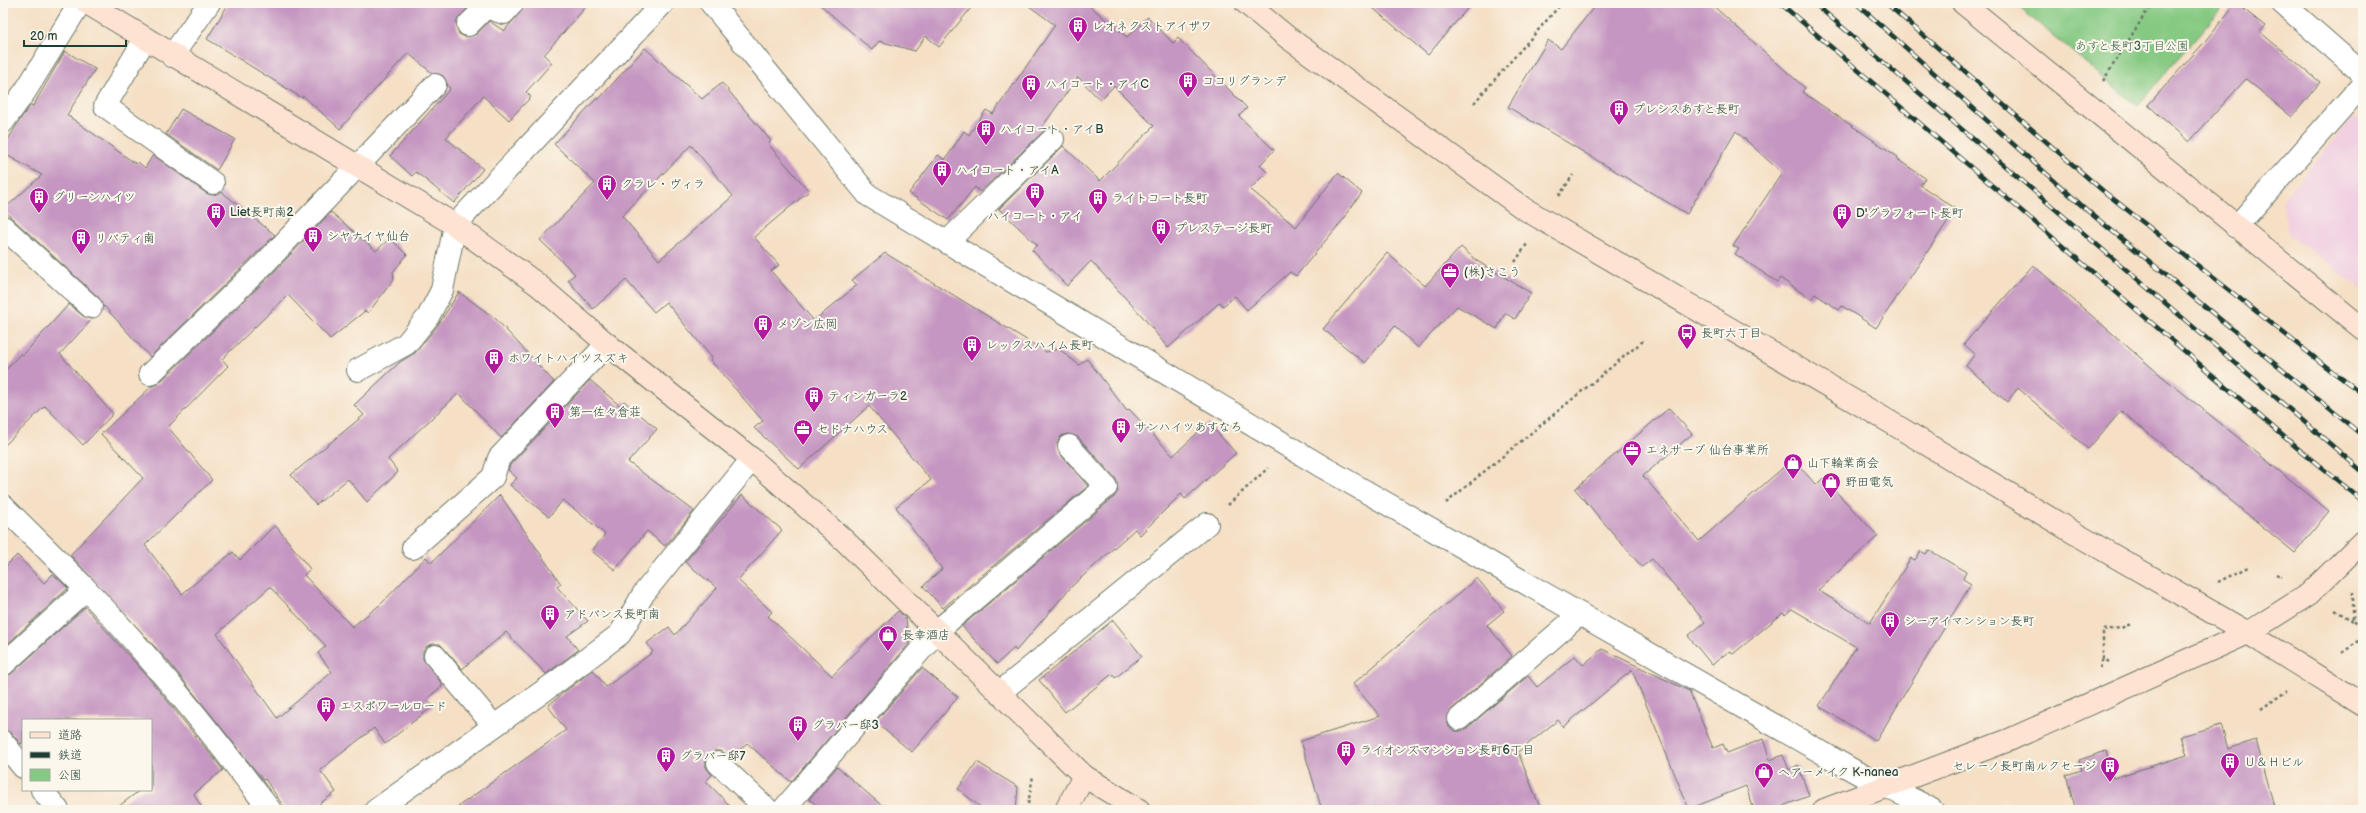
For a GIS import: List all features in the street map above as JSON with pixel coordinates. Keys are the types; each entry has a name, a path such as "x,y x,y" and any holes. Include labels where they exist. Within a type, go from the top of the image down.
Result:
{"street":[{"path":"3,122 26,90 80,3"},
{"path":"87,3 172,56 455,225 537,284 607,344 752,459 845,541 1084,776 1139,810"},
{"path":"172,56 209,3"},
{"path":"468,25 486,7 504,13 512,3"},
{"path":"358,370 406,344 428,318 442,290 455,225 663,3"},
{"path":"711,3 868,195 1290,447 1882,787 1912,798 1932,810"},
{"path":"1246,3 1294,41 1523,208 1890,422 2076,534 2248,633 2363,705"},
{"path":"1963,3 2363,329"},
{"path":"2282,3 2363,74"},
{"path":"145,39 105,106 213,183"},
{"path":"2236,227 2363,84"},
{"path":"150,374 263,265 435,85"},
{"path":"946,242 1053,139"},
{"path":"3,227 92,307"},
{"path":"413,548 493,477 499,458 607,344"},
{"path":"783,810 937,631 1106,487 1069,446"},
{"path":"376,810 620,634 644,593 752,459"},
{"path":"3,506 86,589 227,754 270,810"},
{"path":"999,693 1207,524"},
{"path":"1824,810 2009,740 2248,633 2309,594 2363,541"},
{"path":"3,665 86,589"},
{"path":"1459,719 1580,614"},
{"path":"435,656 494,726"},
{"path":"3,742 22,766"},
{"path":"718,762 768,810"},
{"path":"1066,810 1084,776"},
{"path":"43,791 58,810"}],"path":[{"path":"1474,103 1562,3"},
{"path":"2100,86 2152,3"},
{"path":"1559,197 1573,175"},
{"path":"1515,262 1530,241"},
{"path":"1422,523 1643,341"},
{"path":"1207,524 1290,447"},
{"path":"2218,582 2248,567"},
{"path":"2353,588 2353,621"},
{"path":"2331,607 2363,627"},
{"path":"2115,666 2102,658 2103,630 2121,628 2131,624"},
{"path":"2342,653 2363,638"},
{"path":"2261,709 2292,687"},
{"path":"1027,810 1033,776"}],"shaded area":[{"path":"2353,118 2363,120 2363,290 2288,233 2283,199"}],"green space":[{"name":"あすと長町3丁目公園","path":"2014,3 2227,3 2137,106"}],"building":[{"path":"229,3 472,3 456,22 459,34 465,37 477,34 489,21 504,31 528,3 589,3 544,55 552,63 526,92 531,97 509,120 483,96 446,138 483,169 454,203 416,172 412,176 390,156 450,89 443,76 432,73 408,53 340,129 303,96 302,98 207,39"},
{"path":"818,3 975,3 939,47 926,36 915,51 879,41 872,50"},
{"path":"1025,3 1086,3 1127,37 1148,17 1173,43 1178,38 1247,108 1239,116 1274,150 1260,165 1267,172 1250,189 1296,227 1338,173 1362,193 1346,214 1347,215 1296,276 1290,272 1247,310 1235,296 1223,306 1220,302 1168,348 1143,317 1091,261 1067,286 1032,250 1037,245 999,209 1063,146 1100,181 1154,126 1114,86 1100,100 1078,77 1042,127 1045,130 980,192 975,187 948,220 909,193 938,155 945,160 964,131 969,135 986,110 993,114 1055,25"},
{"path":"1367,3 1472,3 1428,55"},
{"path":"1597,3 1710,3 1805,88 1802,92 1898,157 1897,159 1925,178 1920,185 1956,209 1876,328 1842,306 1839,310 1815,294 1811,299 1780,278 1777,282 1735,254 1739,249 1733,246 1782,173 1736,131 1687,214 1508,107 1548,40 1561,49"},
{"path":"2236,3 2265,26 2260,32 2320,82 2292,117 2246,79 2189,142 2148,105 2201,46"},
{"path":"645,48 702,99 722,83 771,141 768,144 809,191 754,237 779,265 771,271 814,321 857,285 852,280 885,253 1046,352 1059,349 1079,365 1087,359 1127,411 1129,409 1173,456 1208,423 1236,453 1185,499 1181,494 1140,535 1135,529 1071,587 1016,651 1014,648 997,664 962,626 1114,497 1118,491 1116,479 1078,437 1067,434 1061,436 1057,443 1060,454 1088,486 943,608 923,586 942,569 896,507 931,480 869,406 799,469 754,428 763,421 710,360 712,358 666,302 654,312 626,280 593,309 568,280 575,274 540,240 595,183 554,144 597,98 598,100","holes":["691,145 733,196 659,260 622,216"]},
{"path":"65,51 95,69 67,115 136,164 138,162 145,168 153,155 206,193 212,195 222,192 275,235 150,357 104,306 103,307 99,298 3,210 42,175 3,153 3,148 21,118 31,105 33,106"},
{"path":"181,109 235,139 217,170 166,134"},
{"path":"331,212 376,251 390,238 407,255 393,272 394,279 368,313 365,311 330,339 288,295 222,359 228,366 168,427 212,480 145,545 182,594 233,552 240,560 275,525 310,569 304,575 352,627 381,604 426,557 431,563 500,495 561,584 557,587 588,621 567,636 578,650 546,674 506,632 462,669 440,644 427,646 423,651 423,659 443,685 427,699 433,706 385,744 374,728 320,770 336,792 311,810 286,810 265,779 263,780 168,661 70,555 143,478 101,434 152,386 159,383 272,274","holes":["270,587 326,646 318,653 332,672 277,718 217,634"]},
{"path":"1461,247 1477,261 1531,293 1515,319 1505,313 1497,329 1457,306 1418,348 1395,326 1365,363 1323,329 1387,253 1425,286"},
{"path":"2033,265 2158,373 2329,511 2295,553 2121,411 2088,449 2018,388 2007,402 1966,366 1975,354 1964,344"},
{"path":"459,292 496,319 554,382 501,438 459,393 388,459 398,472 367,502 348,479 316,505 291,475 364,415 354,405 400,362 416,352 438,325"},
{"path":"69,304 83,316 92,319 60,354 113,414 83,445 45,406 3,447 3,373 21,353 23,355"},
{"path":"590,380 620,406 624,401 657,429 628,462 694,511 665,546 647,531 615,570 592,551 605,534 563,500 549,517 510,485 517,478 508,470 510,465"},
{"path":"1669,408 1692,434 1643,476 1699,541 1793,459 1816,485 1823,478 1878,536 1818,590 1870,623 1911,558 1915,560 1921,551 1926,554 1929,550 1966,572 1963,579 1971,584 1876,741 1819,706 1856,647 1792,609 1785,615 1783,613 1733,654 1729,651 1712,665 1688,636 1705,622 1652,559 1642,567 1575,489"},
{"path":"742,495 782,530 738,580 772,612 768,616 832,676 898,611 906,619 909,644 791,782 747,743 731,758 721,751 715,751 709,755 706,761 706,767 712,775 706,781 734,810 453,810 566,730 548,706 563,693 593,670 606,687 653,652 647,643 669,627 675,635 717,588 685,562"},
{"path":"17,555 44,583 53,574 68,588 3,648 3,569"},
{"path":"1477,578 1504,611 1487,625 1512,656 1451,710 1447,721 1449,727 1455,731 1461,731 1467,728 1528,676 1537,687 1575,656 1583,665 1602,649 1689,691 1713,748 1723,744 1727,753 1763,739 1770,760 1783,755 1789,770 1798,765 1809,796 1772,810 1754,810 1746,786 1689,809 1632,670 1563,727 1558,720 1518,752 1541,810 1322,810 1301,741 1380,716 1353,684"},
{"path":"85,607 148,677 223,770 194,794 203,810 114,810 139,791 152,791 152,719 22,719 21,744 12,734 3,730 3,677 11,674"},
{"path":"1113,620 1142,656 1115,678 1112,674 1065,712 1039,680"},
{"path":"922,668 958,697 912,752 875,722"},
{"path":"2221,725 2228,749 2256,740 2275,810 2076,810 2066,775 2082,770 2079,760 2106,751 2113,778 2187,755 2181,736"},
{"path":"977,762 1018,787 1016,810 984,810 958,789"},
{"path":"837,767 887,810 822,810 809,799"}],"railway":[{"path":"1780,3 2296,447 2363,501"},
{"path":"1814,3 2363,472"},
{"path":"1856,3 2089,212 2363,436"},
{"path":"1886,3 2102,190 2363,394"}],"place":[{"name":"レオネクストアイザワ","path":"1078,43"},
{"name":"ココリグランデ","path":"1188,98"},
{"name":"ハイコート・アイC","path":"1031,101"},
{"name":"プレシスあすと長町","path":"1619,126"},
{"name":"ハイコート・アイB","path":"986,146"},
{"name":"ハイコート・アイA","path":"942,187"},
{"name":"クラレ・ヴィラ","path":"607,201"},
{"name":"ハイコート・アイ","path":"1035,209"},
{"name":"グリーンハイツ","path":"39,214"},
{"name":"ライトコート長町","path":"1098,215"},
{"name":"Liet長町南2","path":"216,229"},
{"name":"D'グラフォート長町","path":"1842,230"},
{"name":"プレステージ長町","path":"1161,245"},
{"name":"シヤナイヤ仙台","path":"313,253"},
{"name":"リバティ南","path":"81,255"},
{"name":"(株)さこう","path":"1450,289"},
{"name":"メゾン広岡","path":"763,341"},
{"name":"長町六丁目","path":"1687,350"},
{"name":"レックスハイム長町","path":"972,362"},
{"name":"ホワイトハイツスズキ","path":"494,375"},
{"name":"ティンガーラ2","path":"814,413"},
{"name":"第一佐々倉荘","path":"555,429"},
{"name":"サンハイツあすなろ","path":"1121,444"},
{"name":"セドナハウス","path":"803,446"},
{"name":"エネサーブ 仙台事業所","path":"1632,467"},
{"name":"山下輪業商会","path":"1793,480"},
{"name":"野田電気","path":"1831,499"},
{"name":"アドバンス長町南","path":"550,631"},
{"name":"シーアイマンション長町","path":"1890,638"},
{"name":"長幸酒店","path":"888,652"},
{"name":"エスポワールロード","path":"326,723"},
{"name":"グラバー邸3","path":"798,742"},
{"name":"ライオンズマンション長町6丁目","path":"1346,767"},
{"name":"グラバー邸7","path":"666,773"},
{"name":"Ｕ＆Ｈビル","path":"2230,779"},
{"name":"セレーノ長町南ルクセージ","path":"2110,783"},
{"name":"ヘアーメイク K-nanea","path":"1764,789"}]}
